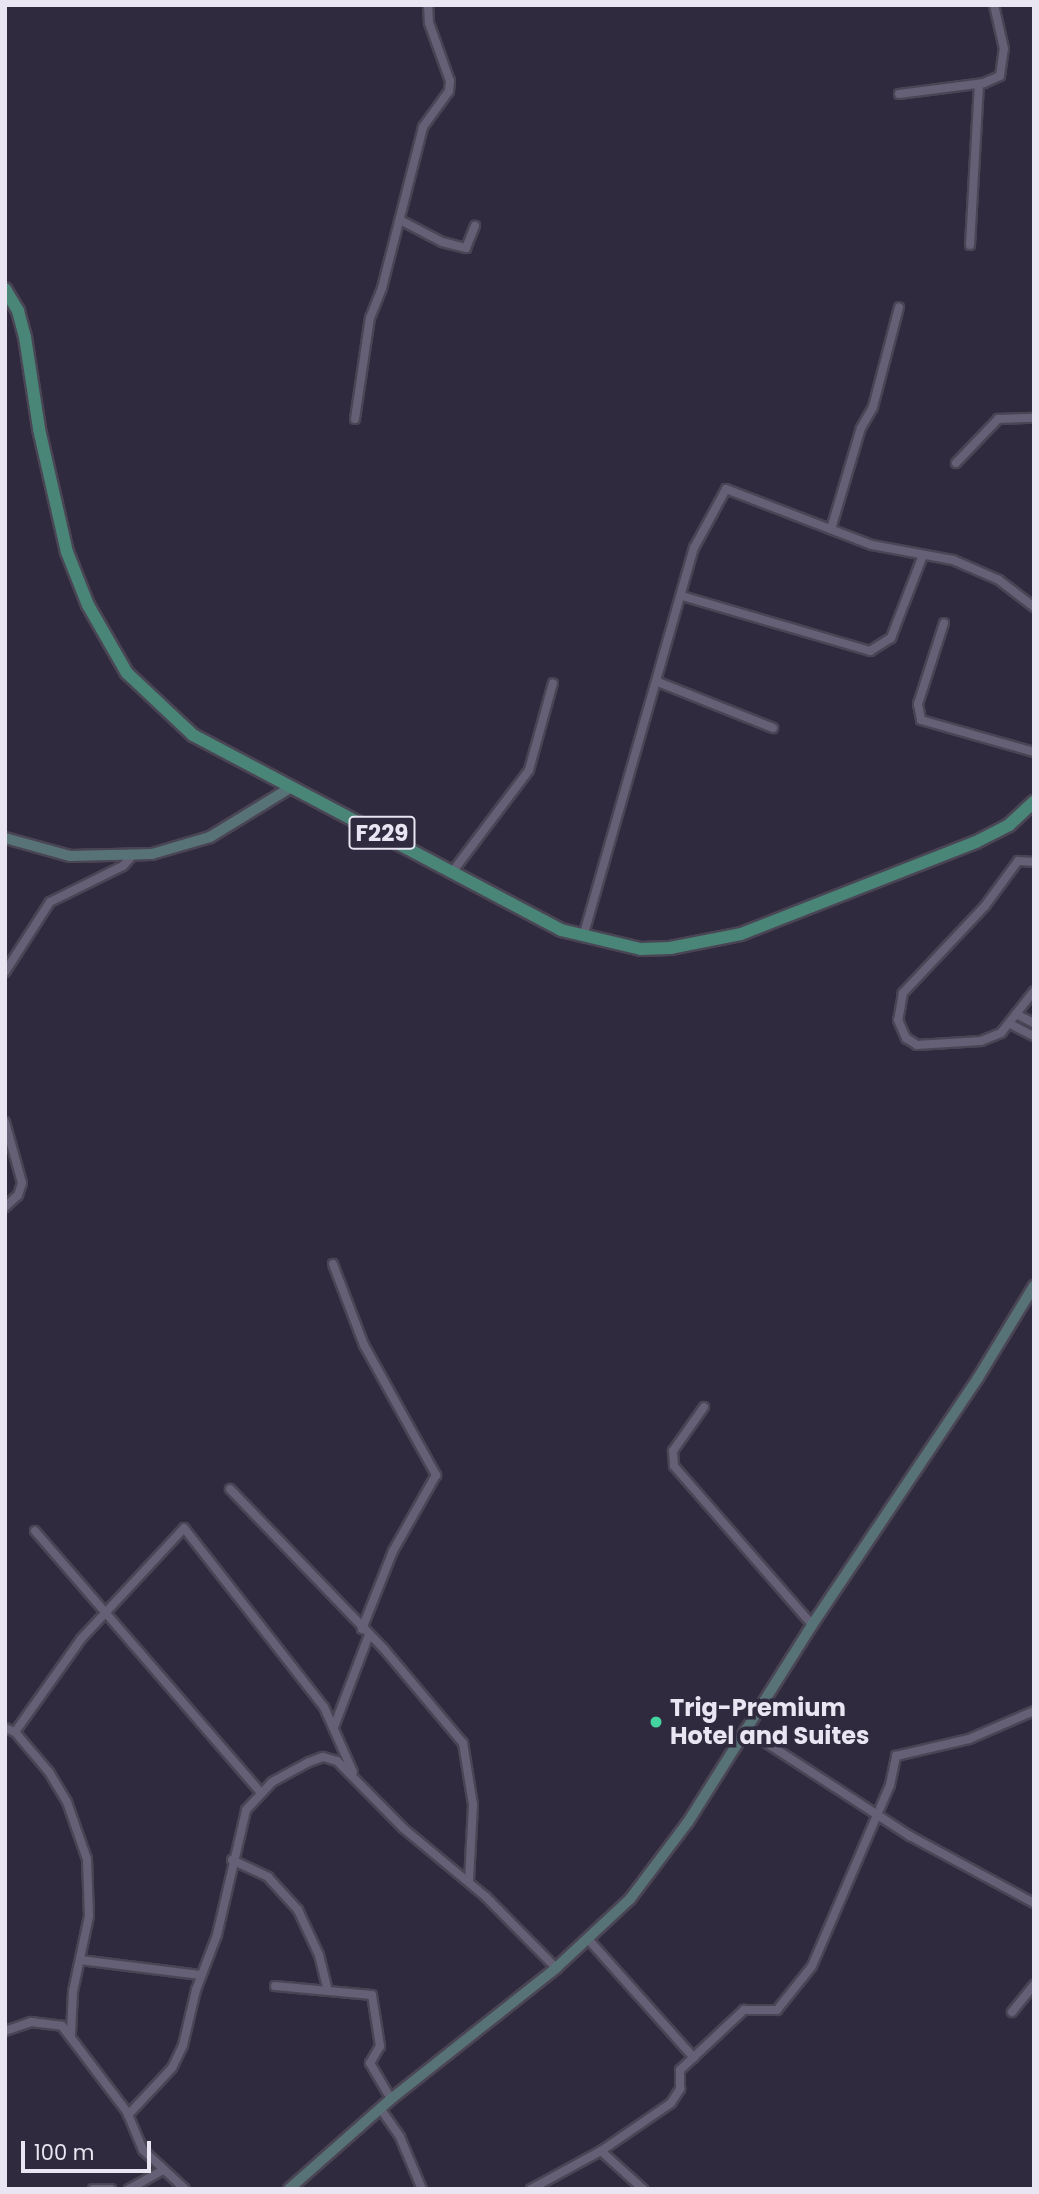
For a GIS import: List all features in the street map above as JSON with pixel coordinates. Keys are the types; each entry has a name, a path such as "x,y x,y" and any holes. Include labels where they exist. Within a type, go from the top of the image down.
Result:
{"main road":[{"name":"F229","path":"5,289 18,311 25,337 39,429 67,552 106,641 127,673 193,735 551,925 583,937 640,949 670,948 741,934 976,842 1009,825 1034,802"},
{"path":"5,838 69,856 132,856 186,847 290,788"},
{"path":"289,2189 380,2108 556,1968 630,1899 673,1844 812,1625 978,1378 1034,1286"}],"street":[{"path":"355,419 362,393 370,318 400,220 423,127 449,91 450,81 429,23 428,5"},
{"path":"899,93 994,81 1004,64 994,5"},
{"path":"970,245 979,84"},
{"path":"400,220 442,242 466,247 475,226"},
{"path":"831,529 861,428 873,407 899,307"},
{"path":"956,463 998,419 1034,418"},
{"path":"583,937 659,682 663,650 682,597 694,548 726,489 872,545 953,561 999,580 1034,607"},
{"path":"682,597 870,651 891,638 923,555"},
{"path":"944,623 918,704 920,720 1034,752"},
{"path":"659,682 773,728"},
{"path":"453,871 529,770 553,684"},
{"path":"5,972 50,902 123,866 132,856"},
{"path":"1034,862 1018,861 985,906 903,993 898,1009 906,1038 929,1047 991,1038 1010,1024 1034,991"},
{"path":"1016,1014 1034,1023"},
{"path":"1010,1024 1034,1036"},
{"path":"5,1122 22,1183 5,1208"},
{"path":"333,1264 364,1345 436,1475 393,1551 334,1727"},
{"path":"704,1407 673,1451 674,1466 812,1625"},
{"path":"230,1489 365,1632 463,1743 473,1805 469,1881"},
{"path":"15,1732 106,1610 184,1528 324,1707 356,1779"},
{"path":"35,1531 106,1610 260,1792"},
{"path":"531,2189 601,2151 677,2097 680,2070 744,2010 777,2010 812,1966 878,1812 896,1756 969,1739 1034,1711"},
{"path":"5,1728 15,1732 50,1772 67,1802 88,1859 89,1916 80,1960 72,2034 93,2072 128,2115 143,2150 161,2171 185,2189"},
{"path":"745,1728 878,1812 911,1836 1034,1903"},
{"path":"128,2115 172,2068 183,2045 200,1975 217,1935 232,1860 246,1810 260,1792 323,1757 337,1761 403,1828 469,1881 556,1968"},
{"path":"232,1860 268,1877 298,1910 319,1955 327,1988"},
{"path":"589,1939 694,2058"},
{"path":"80,1960 200,1975"},
{"path":"1012,2012 1034,1985"},
{"path":"275,1986 363,1991 375,1999 380,2046 370,2063 391,2099"},
{"path":"5,2031 46,2022 72,2034"},
{"path":"380,2108 400,2137 422,2189"},
{"path":"601,2151 643,2189"},
{"path":"129,2189 161,2171"},
{"path":"93,2189 111,2189"}],"place":[{"name":"Trig-Premium Hotel and Suites","path":"656,1722"}]}
